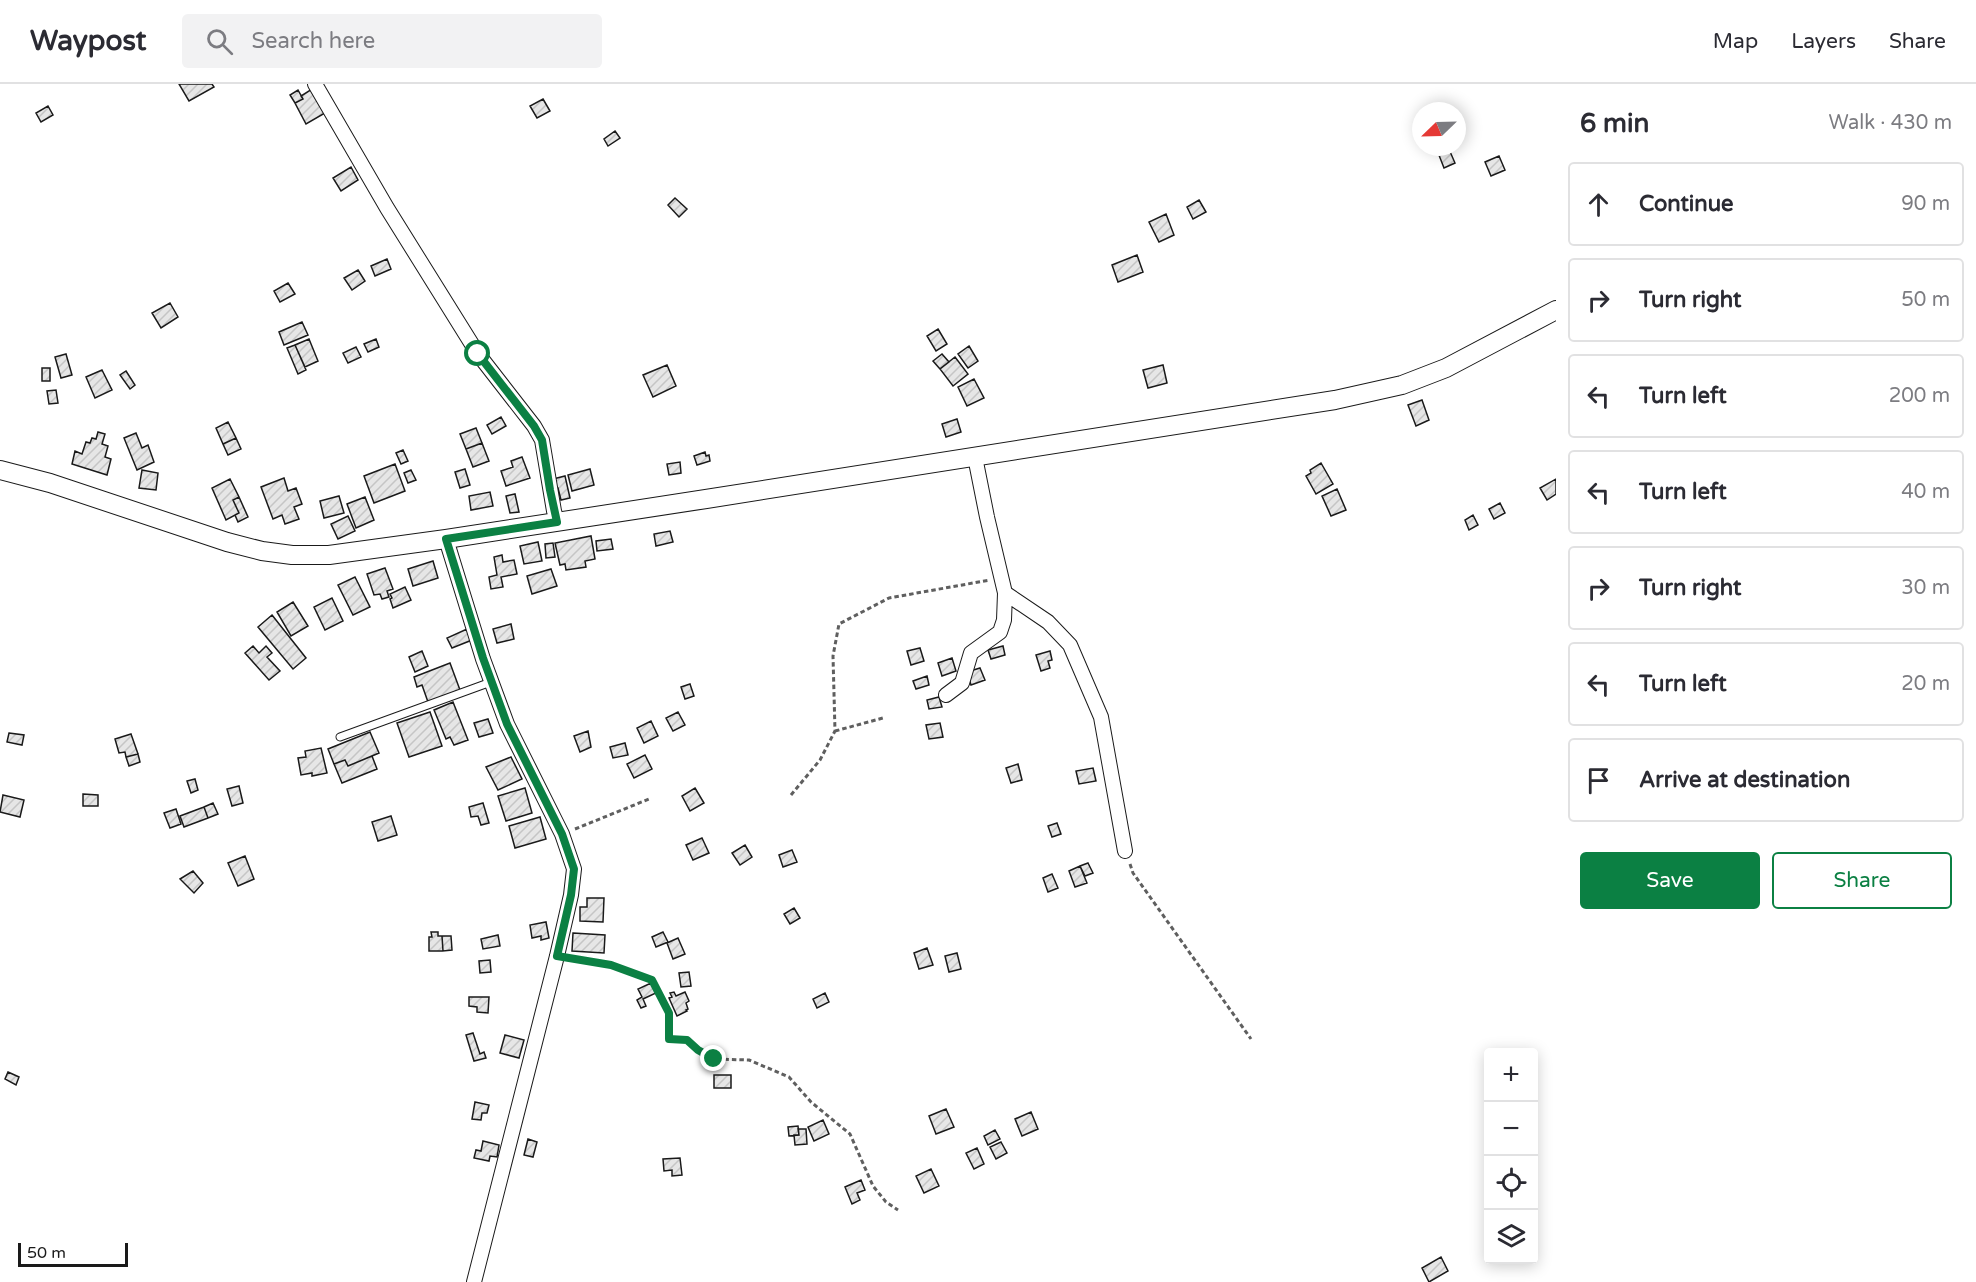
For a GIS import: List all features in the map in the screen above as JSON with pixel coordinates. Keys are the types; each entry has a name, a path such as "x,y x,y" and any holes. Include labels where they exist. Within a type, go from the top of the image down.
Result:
{"main road":[{"path":"0,470 50,483 227,542 292,555 329,555 557,522 1335,400 1402,385 1446,368 1556,310"}],"street":[{"path":"315,84 387,208 478,354 534,426 542,440 557,522"},
{"path":"946,695 962,683 971,653 1000,632 1004,620 1005,593 1000,579 975,457"},
{"path":"446,539 491,682 507,724 562,834 574,869 571,895 557,956 474,1282"},
{"path":"1005,593 1048,622 1070,645 1101,717 1125,851"}],"lane":[{"path":"339,737 491,682"}],"path":[{"path":"790,795 820,760 835,731 833,656 839,624 889,598 1000,579"},
{"path":"835,731 883,718"},
{"path":"562,834 649,800"},
{"path":"1125,851 1133,873 1251,1039"},
{"path":"557,956 611,965 652,980 669,1013 669,1039 687,1040 698,1050 714,1059 749,1060 789,1077 811,1102 850,1134 873,1186 886,1202 898,1210"}],"building":[{"path":"179,84 212,84 214,87 189,101"},
{"path":"312,89 325,113 306,124 295,103 303,99 301,96"},
{"path":"298,90 303,99 295,103 290,95"},
{"path":"543,99 550,111 537,118 530,106"},
{"path":"48,106 53,115 41,122 36,113"},
{"path":"615,131 620,138 608,146 604,139"},
{"path":"1439,156 1452,156 1455,163 1444,168"},
{"path":"1499,156 1505,170 1491,176 1485,162"},
{"path":"351,167 358,180 341,191 333,178"},
{"path":"675,198 687,209 679,217 668,205"},
{"path":"1199,200 1206,212 1193,219 1187,207"},
{"path":"1166,214 1174,235 1159,242 1149,222"},
{"path":"1137,255 1143,272 1118,282 1112,265"},
{"path":"387,259 391,269 375,276 371,266"},
{"path":"358,270 365,281 352,290 344,278"},
{"path":"288,283 295,294 280,302 274,291"},
{"path":"170,303 178,317 161,328 152,313"},
{"path":"302,322 308,335 284,345 279,332"},
{"path":"938,329 947,344 936,351 927,336"},
{"path":"309,339 318,361 305,367 295,345"},
{"path":"376,339 379,347 368,352 364,344"},
{"path":"295,345 306,370 298,374 287,348"},
{"path":"969,346 978,361 968,368 958,354"},
{"path":"356,347 361,357 348,363 343,353"},
{"path":"66,354 72,375 61,378 55,357"},
{"path":"942,354 949,362 940,369 933,361"},
{"path":"955,357 968,374 953,386 940,369"},
{"path":"667,365 676,386 653,397 643,375"},
{"path":"1163,365 1167,383 1148,388 1143,370"},
{"path":"42,368 50,368 50,381 42,381"},
{"path":"102,370 112,390 95,398 86,377"},
{"path":"126,371 135,385 130,389 120,375"},
{"path":"974,379 984,398 967,406 958,387"},
{"path":"56,390 58,403 49,404 47,391"},
{"path":"1422,400 1429,420 1416,426 1408,405"},
{"path":"501,417 506,426 492,434 487,425"},
{"path":"957,419 961,432 946,437 942,424"},
{"path":"228,422 236,438 223,444 216,428"},
{"path":"476,428 482,443 466,449 460,434"},
{"path":"98,432 105,434 102,444 108,446 105,457 111,459 107,475 72,464 75,451 82,454 86,442 90,443 92,438 96,439"},
{"path":"136,433 142,448 148,445 154,462 137,470 124,438"},
{"path":"236,438 241,449 228,455 223,444"},
{"path":"482,443 489,461 473,467 466,449"},
{"path":"403,450 408,461 401,464 396,453"},
{"path":"705,452 706,456 709,455 710,461 697,465 694,456"},
{"path":"522,457 530,478 506,486 501,471 513,467 511,461"},
{"path":"680,462 681,473 669,475 667,464"},
{"path":"1321,463 1333,484 1316,494 1306,476 1311,473 1310,470"},
{"path":"395,464 405,491 374,503 364,476"},
{"path":"465,469 470,485 460,488 455,472"},
{"path":"590,469 594,485 572,491 568,475"},
{"path":"142,470 158,473 156,490 139,488"},
{"path":"411,470 416,480 408,483 404,473"},
{"path":"565,476 570,498 561,500 553,479"},
{"path":"284,478 288,491 296,488 302,504 294,507 299,519 285,524 282,515 273,519 261,487"},
{"path":"230,479 239,497 233,500 239,513 226,520 212,488"},
{"path":"1556,479 1556,494 1547,500 1540,488"},
{"path":"1337,489 1346,510 1331,516 1322,496"},
{"path":"490,492 493,506 471,510 469,496"},
{"path":"515,494 519,512 510,513 506,496"},
{"path":"339,496 344,513 324,518 320,501"},
{"path":"239,497 248,517 238,522 235,515 239,513 233,500"},
{"path":"365,497 374,520 356,528 347,504"},
{"path":"1500,503 1505,513 1494,519 1489,509"},
{"path":"1473,515 1478,525 1469,530 1465,520"},
{"path":"348,516 355,531 338,539 331,524"},
{"path":"670,531 673,542 656,546 654,534"},
{"path":"591,536 595,559 585,561 586,567 566,570 565,564 560,565 555,543"},
{"path":"611,539 613,549 597,551 596,541"},
{"path":"538,542 542,561 524,564 520,546"},
{"path":"553,543 555,557 546,558 545,544"},
{"path":"502,555 503,562 514,560 517,574 501,577 503,587 491,589 489,577 497,575 494,557"},
{"path":"433,561 438,578 413,586 408,569"},
{"path":"385,568 393,589 387,591 389,597 382,599 380,594 374,595 367,574"},
{"path":"551,569 557,586 532,594 527,576"},
{"path":"355,577 370,607 353,615 338,585"},
{"path":"405,587 411,600 393,608 390,594"},
{"path":"332,598 343,621 325,630 314,607"},
{"path":"293,602 308,626 291,636 277,612"},
{"path":"272,615 306,658 293,669 258,627"},
{"path":"511,624 514,639 497,643 493,629"},
{"path":"467,629 472,640 452,648 447,638"},
{"path":"253,646 259,653 266,646 272,653 267,657 280,671 269,680 245,653"},
{"path":"1003,646 1005,655 991,659 988,650"},
{"path":"920,648 924,661 911,665 907,651"},
{"path":"422,651 428,666 415,672 409,657"},
{"path":"1050,651 1052,660 1048,661 1050,668 1041,671 1036,655"},
{"path":"952,658 956,671 942,676 938,663"},
{"path":"450,663 460,690 428,702 422,685 417,687 414,677"},
{"path":"980,668 985,680 971,685 967,672"},
{"path":"927,676 929,685 916,689 913,681"},
{"path":"690,684 694,696 685,699 681,687"},
{"path":"939,697 942,707 929,709 927,700"},
{"path":"453,702 468,740 454,745 450,737 446,739 434,710"},
{"path":"430,712 442,746 409,757 397,723"},
{"path":"678,712 685,725 673,731 666,718"},
{"path":"488,719 493,733 479,737 474,723"},
{"path":"651,721 658,736 644,743 637,728"},
{"path":"940,723 943,737 929,739 926,725"},
{"path":"588,731 591,747 580,752 574,736"},
{"path":"370,732 379,753 348,766 345,760 334,764 328,749"},
{"path":"9,733 24,735 22,745 7,742"},
{"path":"131,734 138,754 126,757 125,752 119,753 115,739"},
{"path":"625,743 628,755 613,758 610,747"},
{"path":"321,748 327,773 312,776 312,773 301,775 298,758 306,757 305,751"},
{"path":"138,754 140,762 129,766 126,757"},
{"path":"645,755 652,769 634,778 627,764"},
{"path":"372,756 377,769 342,783 334,764 345,760 348,766"},
{"path":"511,757 522,779 498,790 486,767"},
{"path":"1018,764 1022,780 1011,783 1006,768"},
{"path":"1093,768 1096,781 1079,784 1076,771"},
{"path":"195,779 198,790 191,793 187,781"},
{"path":"239,786 243,803 232,806 227,789"},
{"path":"525,788 532,813 506,821 498,796"},
{"path":"695,788 704,803 690,811 682,796"},
{"path":"83,794 98,795 98,806 83,806"},
{"path":"3,795 24,800 20,817 0,812"},
{"path":"213,803 218,814 208,818 204,807"},
{"path":"483,803 489,823 481,825 478,816 471,817 469,807"},
{"path":"204,807 208,818 184,827 180,816"},
{"path":"176,809 181,824 170,828 164,813"},
{"path":"391,816 397,835 378,841 372,822"},
{"path":"540,817 546,839 515,848 509,826"},
{"path":"1057,823 1061,834 1052,837 1048,826"},
{"path":"702,838 709,853 693,860 686,845"},
{"path":"745,845 752,857 740,865 732,853"},
{"path":"792,850 797,862 783,867 779,855"},
{"path":"245,856 254,879 238,886 228,863"},
{"path":"1088,863 1093,873 1085,876 1080,866"},
{"path":"1080,866 1087,883 1075,887 1069,871"},
{"path":"193,871 203,883 194,893 180,879"},
{"path":"1052,874 1058,888 1048,892 1043,878"},
{"path":"587,898 604,898 603,922 580,921 580,907 587,907"},
{"path":"794,908 800,918 790,924 784,914"},
{"path":"546,922 549,938 541,940 541,936 532,938 530,925"},
{"path":"431,932 438,932 438,936 442,936 443,951 429,951"},
{"path":"663,932 668,942 656,947 652,937"},
{"path":"573,933 605,935 604,953 572,951"},
{"path":"498,935 500,946 483,949 481,939"},
{"path":"442,936 451,936 452,950 443,951"},
{"path":"678,938 685,954 673,959 667,943"},
{"path":"927,948 933,965 919,969 914,953"},
{"path":"957,953 961,969 949,972 945,956"},
{"path":"490,960 491,972 480,973 479,961"},
{"path":"689,972 691,986 681,987 679,973"},
{"path":"651,983 656,993 643,999 646,1006 641,1008 637,1000 642,997 638,989"},
{"path":"674,992 676,996 685,992 689,1001 686,1003 687,1011 677,1016 669,998 672,997 670,993"},
{"path":"825,993 829,1002 817,1008 813,999"},
{"path":"469,997 489,997 488,1013 477,1012 477,1007 469,1006"},
{"path":"473,1033 480,1054 484,1052 486,1058 474,1061 466,1035"},
{"path":"505,1035 524,1040 519,1058 500,1053"},
{"path":"8,1072 19,1077 16,1085 5,1079"},
{"path":"714,1075 731,1075 731,1088 714,1088"},
{"path":"475,1102 489,1105 487,1113 482,1113 481,1120 472,1119"},
{"path":"946,1109 954,1127 936,1134 929,1116"},
{"path":"1031,1112 1038,1129 1022,1136 1015,1119"},
{"path":"823,1120 829,1134 814,1141 808,1127"},
{"path":"798,1126 799,1135 789,1136 788,1127"},
{"path":"798,1129 806,1129 807,1144 795,1145 794,1135 799,1135"},
{"path":"995,1130 1000,1139 988,1145 984,1136"},
{"path":"528,1139 537,1142 533,1157 524,1155"},
{"path":"483,1141 499,1145 497,1157 490,1156 489,1161 474,1158 476,1150 481,1151"},
{"path":"1001,1142 1007,1153 996,1159 990,1147"},
{"path":"977,1148 984,1164 974,1169 966,1153"},
{"path":"680,1158 682,1175 672,1176 672,1170 664,1171 663,1159"},
{"path":"931,1169 939,1186 924,1193 916,1176"},
{"path":"861,1180 865,1190 857,1193 860,1200 852,1204 845,1187"},
{"path":"1441,1257 1448,1271 1429,1282 1422,1268"}],"route":[{"path":"478,354 534,426 542,440 557,522 446,539 483,658 507,724 562,834 574,869 571,895 557,956 611,965 652,980 669,1013 669,1039 687,1040 698,1050 714,1059"}]}
